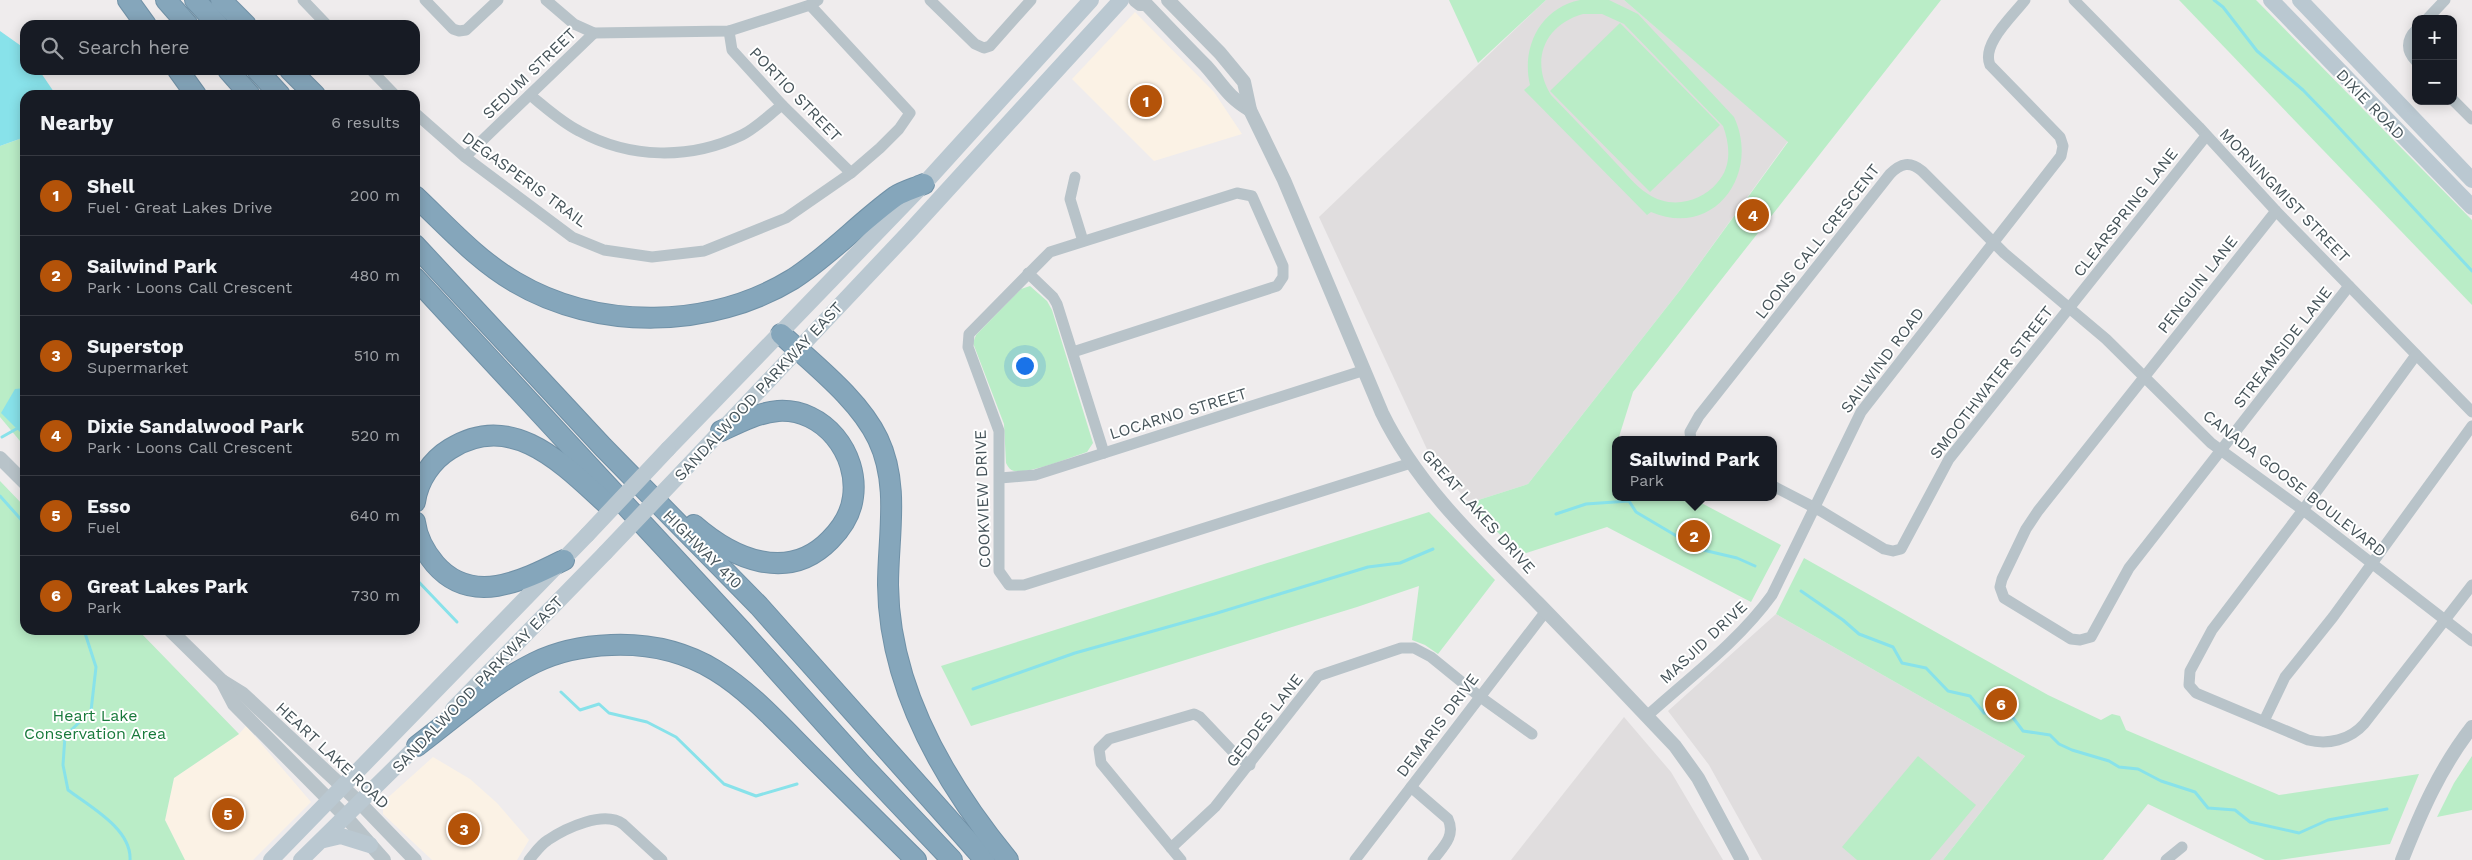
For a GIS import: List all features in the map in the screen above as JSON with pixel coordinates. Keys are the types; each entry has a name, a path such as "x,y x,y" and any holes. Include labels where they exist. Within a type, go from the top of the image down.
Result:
{"highway":[{"path":"128,0 142,20"},
{"path":"166,0 184,20"},
{"path":"195,0 213,20"},
{"path":"221,0 241,20"},
{"path":"182,75 192,90"},
{"path":"232,75 246,90"},
{"path":"262,75 276,90"},
{"path":"295,75 310,90"},
{"path":"420,201 484,260 515,282 550,299 606,314 668,318 724,307 751,299 792,279 826,254 898,195 924,184"},
{"name":"HIGHWAY 410","path":"420,249 603,448 759,606 985,860"},
{"name":"HIGHWAY 410","path":"420,283 952,860"},
{"path":"781,334 834,384 864,416 878,439 888,468 892,497 888,585 891,628 901,670 915,714 934,751 954,785 1008,860"},
{"path":"603,448 624,458 707,536 744,557 776,563 796,560 818,550 837,532 850,511 854,484 850,463 844,448 829,430 809,418 794,412 780,411 753,416 721,431"},
{"path":"420,484 426,472 446,451 475,437 504,436 520,439 548,453 563,464 638,533 657,541"},
{"path":"420,538 422,544 438,567 455,579 484,588 506,585 528,578 564,560"},
{"path":"417,746 511,676 554,654 599,646 641,644 661,647 704,663 749,695 916,860"}],"main road":[{"name":"SANDALWOOD PARKWAY EAST","path":"271,860 564,560 668,449 781,334 924,184 1091,0"},
{"name":"SANDALWOOD PARKWAY EAST","path":"301,860 346,818 606,553 909,232 1122,0"},
{"name":"DIXIE ROAD","path":"2271,0 2472,207"},
{"name":"DIXIE ROAD","path":"2300,0 2472,180"},
{"path":"324,840 341,836 370,845"}],"street":[{"path":"303,0 322,20"},
{"path":"424,0 453,29 459,32 466,30 498,0"},
{"path":"546,0 574,24 594,33 729,31 814,2"},
{"path":"930,0 975,44 984,48 990,46 1031,0"},
{"name":"GREAT LAKES DRIVE","path":"1135,0 1140,4 1146,4 1208,68 1232,99 1250,110"},
{"name":"GREAT LAKES DRIVE","path":"1168,0 1220,53 1244,82 1250,110 1284,180 1390,427 1412,463 1470,532 1647,716 1688,762 1742,860"},
{"path":"1993,242 2063,151 2060,137 1990,65 1988,60 1990,44 2026,0"},
{"name":"MORNINGMIST STREET","path":"2074,0 2472,412"},
{"path":"2431,15 2445,0"},
{"name":"DEGASPERIS TRAIL","path":"420,117 465,157 572,237 604,250 652,258 704,252 786,218 851,173 899,129 910,113 814,2"},
{"name":"PORTIO STREET","path":"729,31 732,50 782,106 851,173"},
{"name":"SEDUM STREET","path":"465,157 594,33"},
{"path":"2412,37 2408,46 2412,57"},
{"path":"376,75 390,90"},
{"path":"530,94 578,131 605,144 639,152 678,153 713,147 743,134 782,106"},
{"path":"2457,104 2472,119"},
{"name":"CLEARSPRING LANE","path":"2070,307 2206,136"},
{"name":"LOONS CALL CRESCENT","path":"1690,436 1690,432 1699,416 1897,167 1905,164 1913,165 1922,171 1993,242"},
{"path":"1075,177 1070,199 1083,241"},
{"name":"COOKVIEW DRIVE","path":"1072,352 1272,289 1281,282 1284,272 1252,196 1242,192 1050,252 969,334 967,340 999,431 999,571 1009,585 1020,586 1412,463"},
{"name":"PENGUIN LANE","path":"2222,451 2128,568 2091,637 2080,640 2071,639 2004,598 2000,587 2002,580 2032,520 2276,211"},
{"name":"CANADA GOOSE BOULEVARD","path":"1993,242 2106,339 2202,435 2303,510 2472,641"},
{"name":"SAILWIND ROAD","path":"1814,507 1861,412 1993,242"},
{"path":"1028,273 1053,297 1057,304 1104,454"},
{"name":"STREAMSIDE LANE","path":"2222,451 2349,286"},
{"name":"SMOOTHWATER STREET","path":"1814,507 1884,549 1894,551 1901,549 1949,459 2070,307"},
{"path":"2416,355 2303,510 2215,625 2189,677 2189,686 2196,693 2317,742 2345,738 2354,734 2472,585"},
{"name":"LOCARNO STREET","path":"1000,478 1035,475 1365,370"},
{"path":"2264,721 2286,677 2472,426"},
{"path":"0,458 20,478"},
{"path":"1777,488 1814,507"},
{"name":"MASJID DRIVE","path":"1647,716 1745,628 1760,611 1772,595 1814,507"},
{"name":"DEMARIS DRIVE","path":"1355,860 1546,611"},
{"name":"HEART LAKE ROAD","path":"175,635 222,681 243,694 360,803 415,860"},
{"name":"GEDDES LANE","path":"1171,848 1215,807 1250,765 1318,676 1402,648 1414,648 1424,652 1479,696 1532,734"},
{"name":"HEART LAKE ROAD","path":"222,681 234,704 346,818 384,860"},
{"path":"1182,860 1101,764 1099,748 1102,743 1109,739 1194,714 1200,717 1238,756 1250,765"},
{"path":"2402,860 2437,778 2455,748 2472,727"},
{"path":"1411,787 1448,819 1450,824 1450,837 1433,860"},
{"path":"530,860 546,841 596,819 610,817 623,824 662,860"},
{"path":"2166,860 2182,847"}],"shaded area":[{"path":"1546,0 1624,0 1788,141 1681,289 1528,484 1469,503 1432,460 1319,217"},
{"path":"1135,12 1214,92 1242,134 1154,161 1072,79"},
{"path":"1776,614 2025,756 1943,860 1762,860 1709,765 1668,711"},
{"path":"1624,717 1671,772 1723,860 1511,860"},
{"path":"246,726 311,802 253,860 185,860 165,820 174,778 239,734"},
{"path":"433,757 470,779 497,803 529,840 517,860 432,860 383,814 383,802"}],"green space":[{"path":"1449,0 1546,0 1478,63"},
{"path":"1580,0 1609,0 1638,14 1734,117 1741,139 1741,160 1736,180 1726,196 1712,209 1694,217 1673,218 1651,212 1647,215 1524,90 1530,85 1528,57 1531,44 1544,21 1554,11 1566,4","holes":["1583,14 1602,14 1624,24 1723,126 1728,148 1725,170 1717,183 1702,195 1684,202 1675,202 1657,199 1643,191 1551,95 1542,70 1542,57 1550,35 1570,19"]},
{"path":"1624,0 1941,0 1633,392 1619,436 1612,436 1612,501 1698,501 1781,545 1751,602 1607,527 1520,555 1469,503 1528,484 1681,289 1788,142"},
{"path":"2179,0 2256,0 2472,220 2472,305"},
{"path":"1620,23 1720,125 1650,192 1550,91"},
{"path":"20,139 20,441 0,417 0,146"},
{"path":"1030,286 1047,301 1052,310 1093,443 1087,452 1040,468 1014,471 1006,463 1004,424 973,343 976,335 1021,289"},
{"name":"Heart Lake Conservation Area","path":"0,481 20,502 20,635 143,635 239,734 174,778 165,820 185,860 0,860"},
{"path":"1429,512 1495,580 1438,654 1425,645 1412,640 1419,586 1357,607 971,726 941,666"},
{"path":"1804,558 2048,695 2101,720 2112,714 2120,716 2126,730 2279,795 2419,774 2390,844 2279,860 2265,860 2148,804 2103,860 1943,860 2025,756 1776,614"},
{"path":"1918,756 1976,805 1930,860 1857,860 1842,847"},
{"path":"2472,756 2472,810 2437,817 2454,783"}],"water":[{"path":"0,31 20,45 20,75 42,75 53,90 20,90 20,139 0,146"},
{"path":"20,388 20,432 1,413 15,389"}],"waterway":[{"path":"2214,0 2223,7 2257,51 2303,90 2472,271"},
{"path":"2,437 20,427"},
{"path":"0,496 20,518"},
{"path":"1556,514 1586,504 1629,501 1636,512 1685,541 1703,550 1737,558 1755,566"},
{"path":"973,689 1075,653 1214,614 1368,567 1400,563 1433,549"},
{"path":"420,583 457,622"},
{"path":"1801,591 1843,620 1859,634 1893,647 1902,663 1926,668 1948,691 1970,696 1984,713 2011,715 2023,731 2050,735 2059,744 2072,750 2109,761 2119,767 2138,769 2161,781 2195,792 2208,808 2235,810 2250,822 2299,833 2328,820 2387,809"},
{"path":"86,635 96,667 91,711 65,736 63,765 68,790 108,819 117,828 129,849 130,860"},
{"path":"561,692 580,710 599,704 609,713 647,722 676,737 724,784 756,796 797,784"}],"place":[{"name":"Shell","path":"1146,101"},
{"name":"Dixie Sandalwood Park","path":"1753,215"},
{"name":"Sailwind Park","path":"1694,536"},
{"name":"Great Lakes Park","path":"2001,704"},
{"name":"Esso","path":"228,814"},
{"name":"Superstop","path":"464,829"}]}
